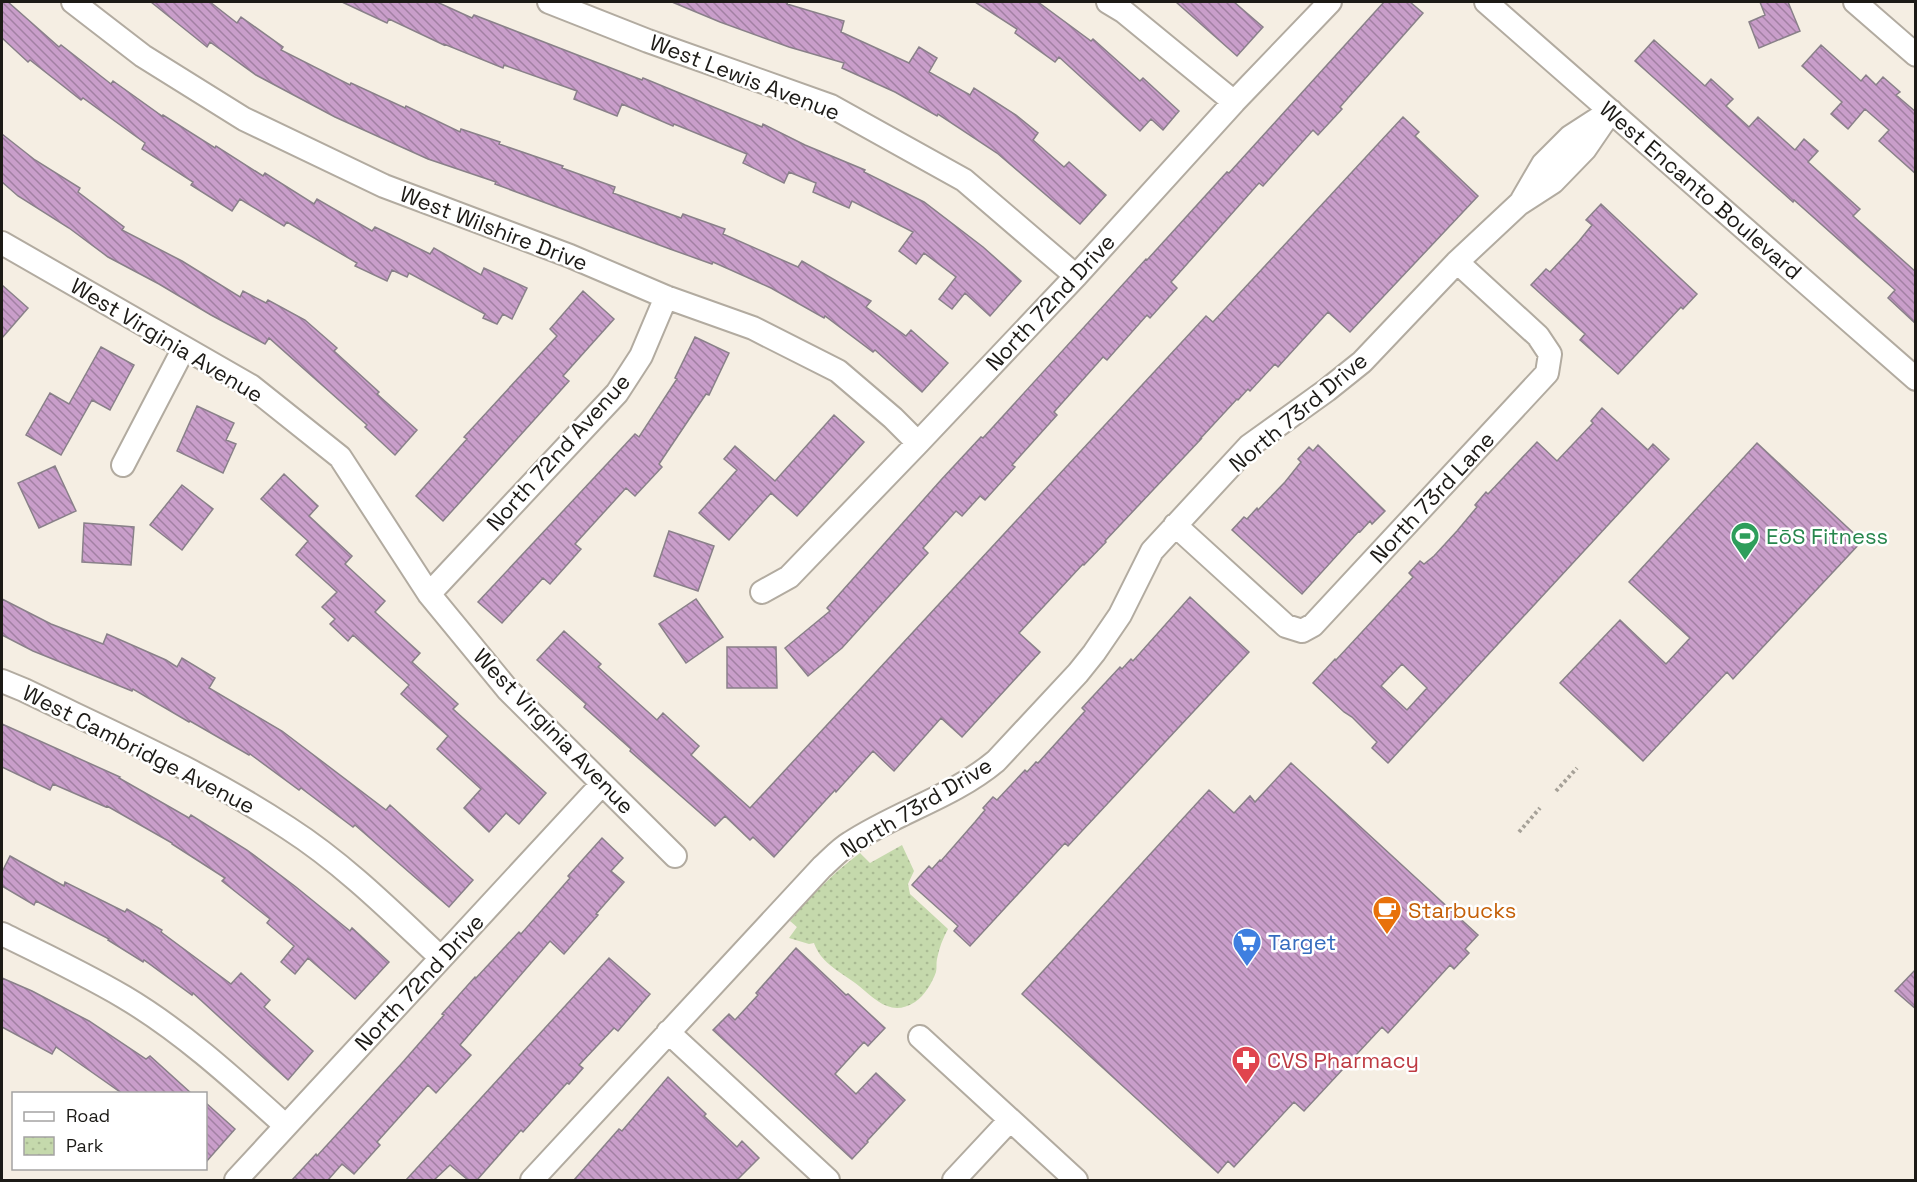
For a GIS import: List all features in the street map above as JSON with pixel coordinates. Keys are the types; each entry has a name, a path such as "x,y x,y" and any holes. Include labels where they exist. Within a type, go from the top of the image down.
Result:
{"street":[{"name":"West Wilshire Drive","path":"73,2 143,56 244,119 384,186 570,256 666,297 753,328 838,370 918,443"},
{"name":"West Lewis Avenue","path":"549,2 648,42 831,106 964,180 1076,276"},
{"path":"1108,2 1123,11 1234,102"},
{"name":"North 72nd Drive","path":"762,592 789,577 1076,276 1234,102 1330,2"},
{"name":"West Encanto Boulevard","path":"1487,2 1916,380"},
{"path":"1855,2 1916,55"},
{"name":"North 73rd Drive","path":"532,1180 822,867 849,843 961,785 982,773 996,761 1094,653 1120,615 1152,550 1249,446 1362,362 1457,262 1519,204 1553,182 1585,149 1611,111"},
{"name":"West Virginia Avenue","path":"2,243 250,386 340,458 429,594 508,690 675,856"},
{"name":"North 73rd Lane","path":"1175,525 1286,626 1302,631 1313,625 1547,373 1550,354 1538,336 1457,262"},
{"name":"North 72nd Avenue","path":"429,594 617,393 640,356 666,297"},
{"path":"123,465 184,348"},
{"name":"West Cambridge Avenue","path":"2,681 198,774 289,828 364,885 441,958"},
{"name":"North 72nd Drive","path":"236,1180 602,784"},
{"path":"2,934 125,998 181,1036 286,1126"},
{"path":"668,1032 828,1180"},
{"path":"920,1037 1076,1180"},
{"path":"954,1180 1010,1120"}],"path":[{"path":"1556,791 1577,768"},
{"path":"1519,831 1540,808"}],"green space":[{"path":"902,845 914,871 908,884 910,894 948,929 939,951 936,972 928,988 915,1002 899,1008 879,1002 833,968 822,957 814,943 809,944 789,938 797,927 790,921 823,885 850,861 860,853 870,863"}],"building":[{"path":"2,2 8,2 59,47 61,45 111,84 113,81 162,116 263,176 265,173 314,204 317,199 372,231 375,227 430,254 434,248 481,275 484,268 527,288 512,319 503,314 497,324 483,318 485,314 409,273 407,277 392,270 387,281 355,266 357,263 287,222 284,226 240,199 232,211 191,185 193,182 142,149 145,143 83,98 81,100 30,60 28,62 2,38"},
{"path":"151,2 210,2 237,23 241,17 283,47 281,50 350,85 351,83 405,108 406,106 460,132 461,129 500,142 499,144 615,187 613,193 681,218 683,214 725,229 723,234 798,267 802,261 871,301 866,307 906,336 911,330 948,363 922,392 875,350 873,352 825,316 824,318 771,288 713,262 712,264 670,249 495,184 496,182 428,159 335,117 256,75 210,42 207,47"},
{"path":"342,2 437,2 472,18 474,15 642,80 643,78 762,127 763,124 805,145 865,170 864,172 924,202 983,247 1021,281 990,316 965,293 952,309 939,299 956,277 924,253 916,264 899,251 913,232 852,201 849,208 813,192 816,183 789,172 784,183 743,163 747,154 674,124 673,126 622,104 617,116 574,99 577,91 504,65 503,68 444,45 389,19 387,23"},
{"path":"672,2 788,2 787,4 844,21 841,32 909,63 919,47 937,58 929,72 970,95 974,88 1016,115 1038,133 1033,140 1064,167 1069,162 1106,195 1080,224 997,153 938,114 937,116 895,92 842,68 844,63 789,47"},
{"path":"975,2 1038,2 1091,41 1093,39 1140,81 1143,78 1179,111 1163,130 1151,119 1140,131 1059,57 1055,62 1015,33 1017,29"},
{"path":"1176,2 1234,2 1263,27 1237,56"},
{"path":"1384,2 1410,2 1423,13 1318,135 1313,130 1263,186 1259,183 1171,282 1177,288 1150,318 1147,315 1107,360 1103,357 1054,412 1057,415 1012,465 1015,467 985,500 980,496 962,516 956,511 923,548 928,553 842,648 808,676 785,648 830,611 827,608 941,480 981,437 983,438 1227,172 1229,173"},
{"path":"1760,2 1788,2 1800,31 1759,48 1749,22 1765,15"},
{"path":"1654,40 1705,86 1711,79 1733,99 1726,106 1749,127 1758,117 1795,150 1804,139 1818,151 1808,162 1860,209 1853,216 1916,272 1916,324 1888,298 1895,290 1635,61"},
{"path":"1821,45 1861,81 1866,75 1876,85 1883,77 1900,92 1896,95 1916,112 1916,174 1879,141 1889,130 1865,109 1848,129 1831,114 1842,102 1802,66"},
{"path":"1403,117 1419,132 1415,136 1478,196 1350,332 1328,312 1278,367 1275,364 1250,391 1248,389 1237,399 1019,633 1040,652 962,737 941,718 894,771 873,751 774,857 753,837 750,840 725,816 715,826 630,751 631,749 584,707 586,704 537,660 564,631 601,664 598,667 657,720 663,713 699,746 691,755 750,808 1206,316 1213,322"},
{"path":"2,134 35,160 80,188 78,192 124,227 122,230 182,261 240,297 243,291 266,303 268,300 305,320 337,348 334,351 417,430 395,455 365,427 367,425 269,338 265,344 108,257 69,228 18,196 2,182"},
{"path":"1601,204 1697,294 1683,309 1681,307 1618,374 1580,340 1585,334 1531,285 1546,269 1550,272 1579,241 1592,225 1586,220"},
{"path":"2,285 28,308 2,338"},
{"path":"583,291 614,319 563,376 569,381 443,521 416,496 467,439 464,437 557,336 550,329"},
{"path":"695,337 729,353 709,395 706,394 659,464 662,467 635,496 626,488 575,544 581,549 550,584 543,578 502,623 478,602 635,434 639,437 677,379 675,378"},
{"path":"101,347 134,365 110,410 92,400 61,455 26,435 50,393 69,404"},
{"path":"197,406 234,423 226,440 236,444 223,473 177,451"},
{"path":"1602,408 1648,450 1653,444 1669,459 1388,763 1372,748 1377,742 1313,683 1413,577 1409,573 1420,561 1424,564 1434,556 1477,507 1475,505 1486,492 1488,494 1537,442 1557,461 1593,423 1591,421","holes":["1402,664 1427,688 1407,710 1381,686"]},
{"path":"834,415 864,442 797,516 771,493 729,540 699,513 737,470 724,459 735,446 775,481"},
{"name":"EōS Fitness","path":"1757,443 1862,541 1733,679 1727,672 1643,761 1560,683 1620,620 1666,664 1690,638 1629,582"},
{"path":"1318,445 1385,511 1372,524 1370,521 1359,531 1302,594 1232,530 1244,517 1247,519 1257,508 1258,510 1285,482 1301,462 1298,459 1309,447 1313,451"},
{"path":"55,466 76,511 39,528 18,483"},
{"path":"284,474 318,506 309,516 352,556 345,564 385,601 375,612 420,653 412,662 458,704 453,709 546,793 519,824 506,813 489,832 464,808 481,789 437,749 448,736 401,694 409,685 353,635 348,641 330,624 335,619 322,607 337,592 296,555 308,541 261,499"},
{"path":"182,485 213,509 182,550 150,525"},
{"path":"84,523 134,527 131,565 82,562"},
{"path":"669,531 714,546 698,591 654,576"},
{"path":"1190,597 1249,652 1068,846 1065,843 970,946 954,931 958,926 912,885 929,866 932,869 941,861 985,810 983,808 993,797 997,800 1025,770 1027,772 1036,762 1038,763 1085,711 1082,708 1120,667 1122,669 1131,659 1133,661"},
{"path":"2,599 51,624 103,644 107,634 177,667 182,658 215,678 209,688 282,731 386,810 390,805 473,880 449,907 355,825 353,827 250,754 133,689 132,691 33,651 2,635"},
{"path":"696,599 723,637 686,663 659,624"},
{"path":"727,647 776,647 777,688 727,688"},
{"path":"2,724 120,777 189,818 191,815 247,850 350,931 352,928 389,962 355,999 308,958 295,974 281,962 294,946 267,923 270,919 222,881 225,878 172,843 107,806 53,784 50,790 2,767"},
{"name":"Target","path":"1291,763 1478,935 1465,949 1469,953 1454,969 1450,965 1388,1033 1382,1027 1304,1111 1294,1102 1234,1167 1228,1161 1218,1173 1022,994 1209,790 1234,813 1250,796 1255,802"},
{"path":"602,838 623,858 611,871 624,882 564,954 550,941 460,1045 471,1055 436,1093 428,1085 377,1142 380,1145 354,1174 342,1164 328,1180 292,1180 402,1063 475,977 519,932 521,934"},
{"path":"10,856 64,886 65,882 125,912 127,909 162,930 161,932 231,984 241,973 270,1000 264,1007 313,1051 288,1080 193,993 192,995 144,960 143,962 109,939 36,901 34,905 2,886 2,872"},
{"path":"796,948 885,1028 868,1046 864,1042 835,1074 856,1094 876,1073 905,1100 852,1159 713,1030 729,1014 735,1020"},
{"path":"609,958 650,994 618,1031 614,1028 579,1065 583,1068 569,1084 567,1083 523,1132 521,1130 477,1180 468,1180 450,1165 434,1180 406,1180"},
{"path":"1916,969 1916,1009 1895,991"},
{"path":"2,978 89,1021 146,1059 150,1056 190,1092 120,1092 56,1047 52,1054 2,1027"},
{"path":"668,1077 737,1147 742,1141 759,1158 737,1180 574,1180 619,1129 622,1131"},
{"path":"207,1104 235,1129 207,1161"}],"place":[{"name":"EōS Fitness","path":"1745,562"},
{"name":"Starbucks","path":"1387,936"},
{"name":"Target","path":"1247,968"},
{"name":"CVS Pharmacy","path":"1246,1086"}]}
